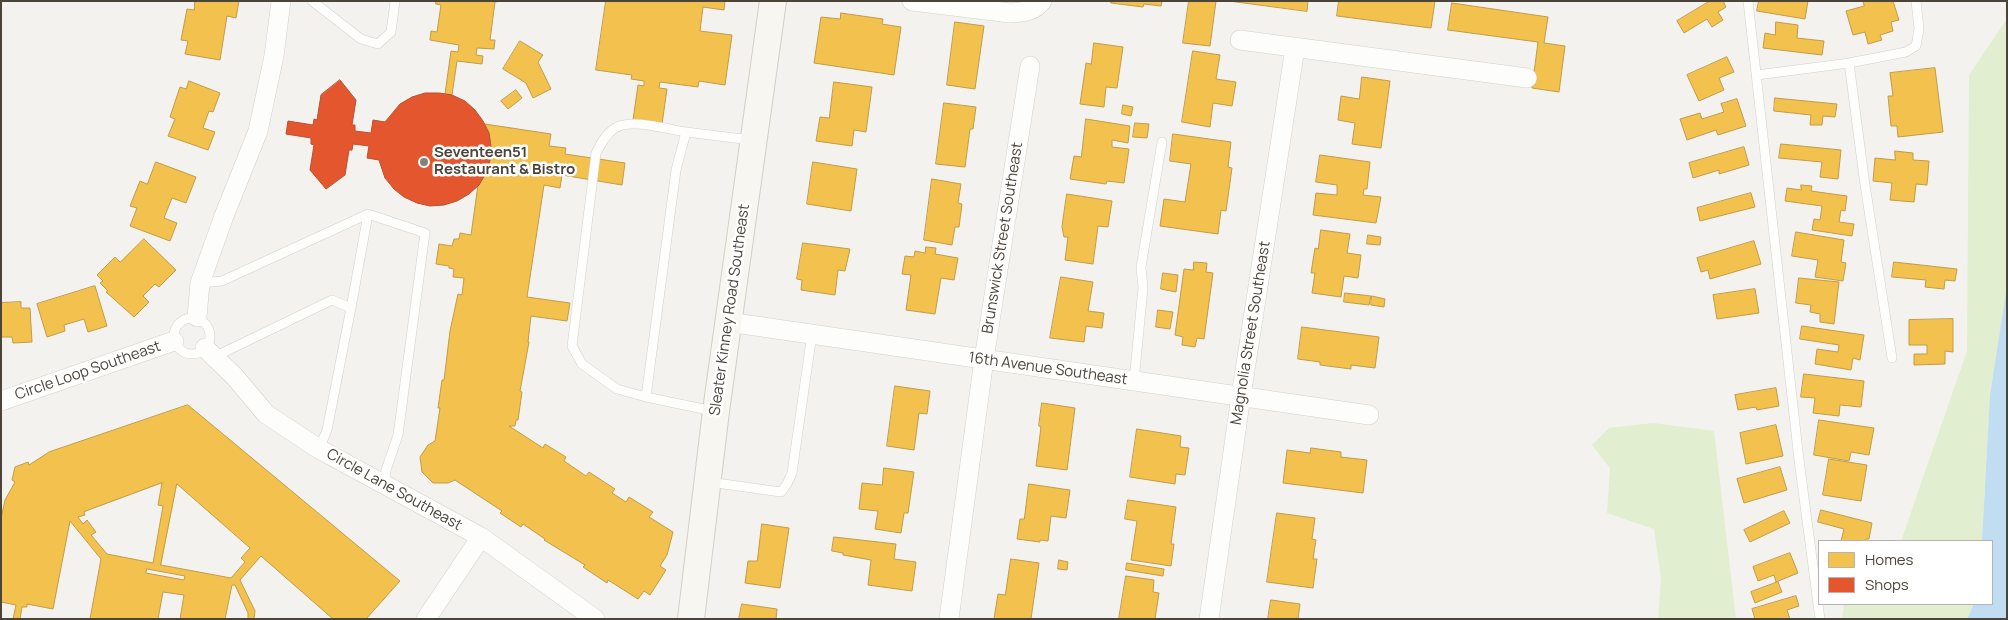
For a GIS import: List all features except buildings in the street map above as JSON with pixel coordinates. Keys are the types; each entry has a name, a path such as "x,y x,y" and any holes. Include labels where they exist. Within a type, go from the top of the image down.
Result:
{"street":[{"path":"196,317 200,283 258,131 274,56 281,1"},
{"name":"Sleater Kinney Road Southeast","path":"691,619 706,482 773,1"},
{"path":"912,1 1010,13 1026,12 1038,6 1042,1"},
{"path":"1240,40 1527,78"},
{"name":"Magnolia Street Southeast","path":"1210,619 1241,396 1295,48"},
{"name":"Brunswick Street Southeast","path":"949,619 984,359 1030,66"},
{"name":"16th Avenue Southeast","path":"728,322 1369,415"},
{"name":"Circle Loop Southeast","path":"1,401 174,341"},
{"name":"Circle Lane Southeast","path":"209,352 266,414 319,448 482,537 595,619"},
{"path":"426,619 482,537"}],"lane":[{"path":"312,1 361,39 378,44 391,32 395,1"},
{"path":"1748,1 1799,460 1818,604"},
{"path":"1757,75 1849,63 1906,52 1916,46 1919,28 1916,1"},
{"path":"1849,63 1865,185 1892,358"},
{"path":"716,411 646,397 617,389 582,364 572,346 596,153 604,137 616,127 629,123 753,140"},
{"path":"646,397 676,170 686,132"},
{"path":"1134,381 1143,288 1141,267 1162,142"},
{"path":"319,448 327,430 368,214"},
{"path":"200,283 222,281 368,214 425,233 398,436 386,470 384,485"},
{"path":"209,352 210,329 207,324 196,317 177,324 174,332 174,341 177,346 186,353 209,352 332,300 351,308"},
{"path":"706,482 780,492 787,484 792,473 812,334"},
{"path":"1818,605 1820,619"}],"green space":[{"path":"2007,19 2007,285 1990,395 1982,540 1901,540 1967,351 1969,75"},
{"path":"1653,423 1714,431 1736,619 1658,619 1661,579 1654,529 1607,513 1610,468 1592,445 1609,428"},
{"path":"1844,605 1974,605 1967,619 1842,619"}],"water":[{"path":"2007,285 2007,619 1967,619 1974,605 1993,605 1993,540 1982,540 1990,395"}],"place":[{"name":"Seventeen51 Restaurant & Bistro","path":"424,162"}]}
